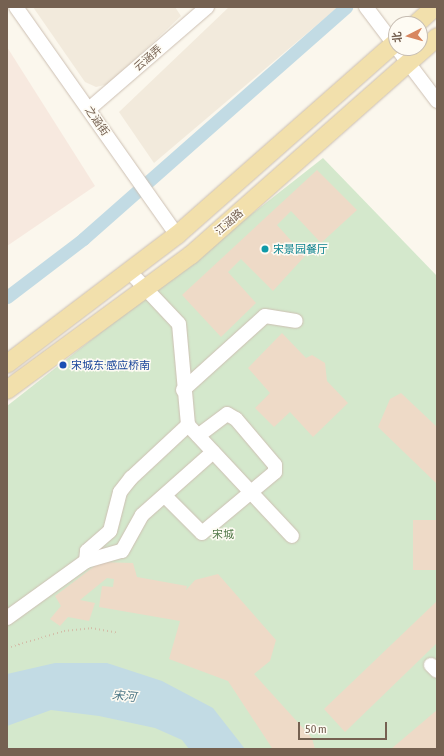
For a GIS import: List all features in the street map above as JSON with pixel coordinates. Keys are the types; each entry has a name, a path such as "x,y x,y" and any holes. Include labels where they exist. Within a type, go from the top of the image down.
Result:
{"main road":[{"path":"425,16 435,7"},
{"name":"江涵路","path":"7,390 191,254 437,37"},
{"path":"7,364 177,235 388,48"}],"street":[{"name":"之涵街","path":"16,7 177,235"},
{"name":"云涵弄","path":"89,109 207,7"},
{"path":"368,10 388,35"},
{"path":"402,56 407,65 437,101"},
{"path":"130,272 147,287 179,324 183,390 188,425 292,536"},
{"path":"183,390 265,316 296,321"},
{"path":"165,496 202,533 250,491 275,472 275,465 236,419 227,414 198,436"},
{"path":"86,561 88,550 110,531 120,492 131,478 188,425"},
{"path":"7,618 86,561 122,550 133,526 213,452"}],"path":[{"path":"7,648 64,631 91,628 118,633"}],"shaded area":[{"path":"33,7 175,7 181,16 109,84 96,87 85,82"},
{"path":"229,7 337,8 154,163 119,112"},
{"path":"7,47 95,186 7,246"}],"green space":[{"name":"宋城","path":"323,158 437,276 437,749 7,749 7,406"}],"water":[{"name":"宋河","path":"55,663 107,663 162,681 213,708 245,749 189,749 182,740 155,728 99,716 51,710 7,726 7,674"}],"building":[{"name":"宋景园餐厅","path":"317,170 357,210 321,243 291,211 277,225 305,256 273,291 241,259 228,272 256,303 221,337 182,295"},
{"path":"282,333 306,358 312,355 325,363 327,381 348,403 313,437 290,412 274,427 255,408 270,393 248,368"},
{"path":"401,393 437,427 437,484 378,427 390,399"},
{"path":"413,520 437,520 437,570 413,570"},
{"path":"100,562 133,563 137,577 187,586 186,590 195,580 218,574 276,640 270,661 254,674 312,738 315,749 272,748 228,681 169,659 180,621 99,607 102,586 113,587 114,579 107,578 80,600 95,603 89,621 68,617 60,626 50,619 61,606 55,596"},
{"path":"437,601 437,643 345,732 324,709"},
{"path":"437,710 437,749 391,749"}],"waterway":[{"path":"7,297 83,239 346,7"}],"place":[{"name":"宋景园餐厅","path":"265,249"},
{"name":"宋城东·感应桥南","path":"63,365"}]}
